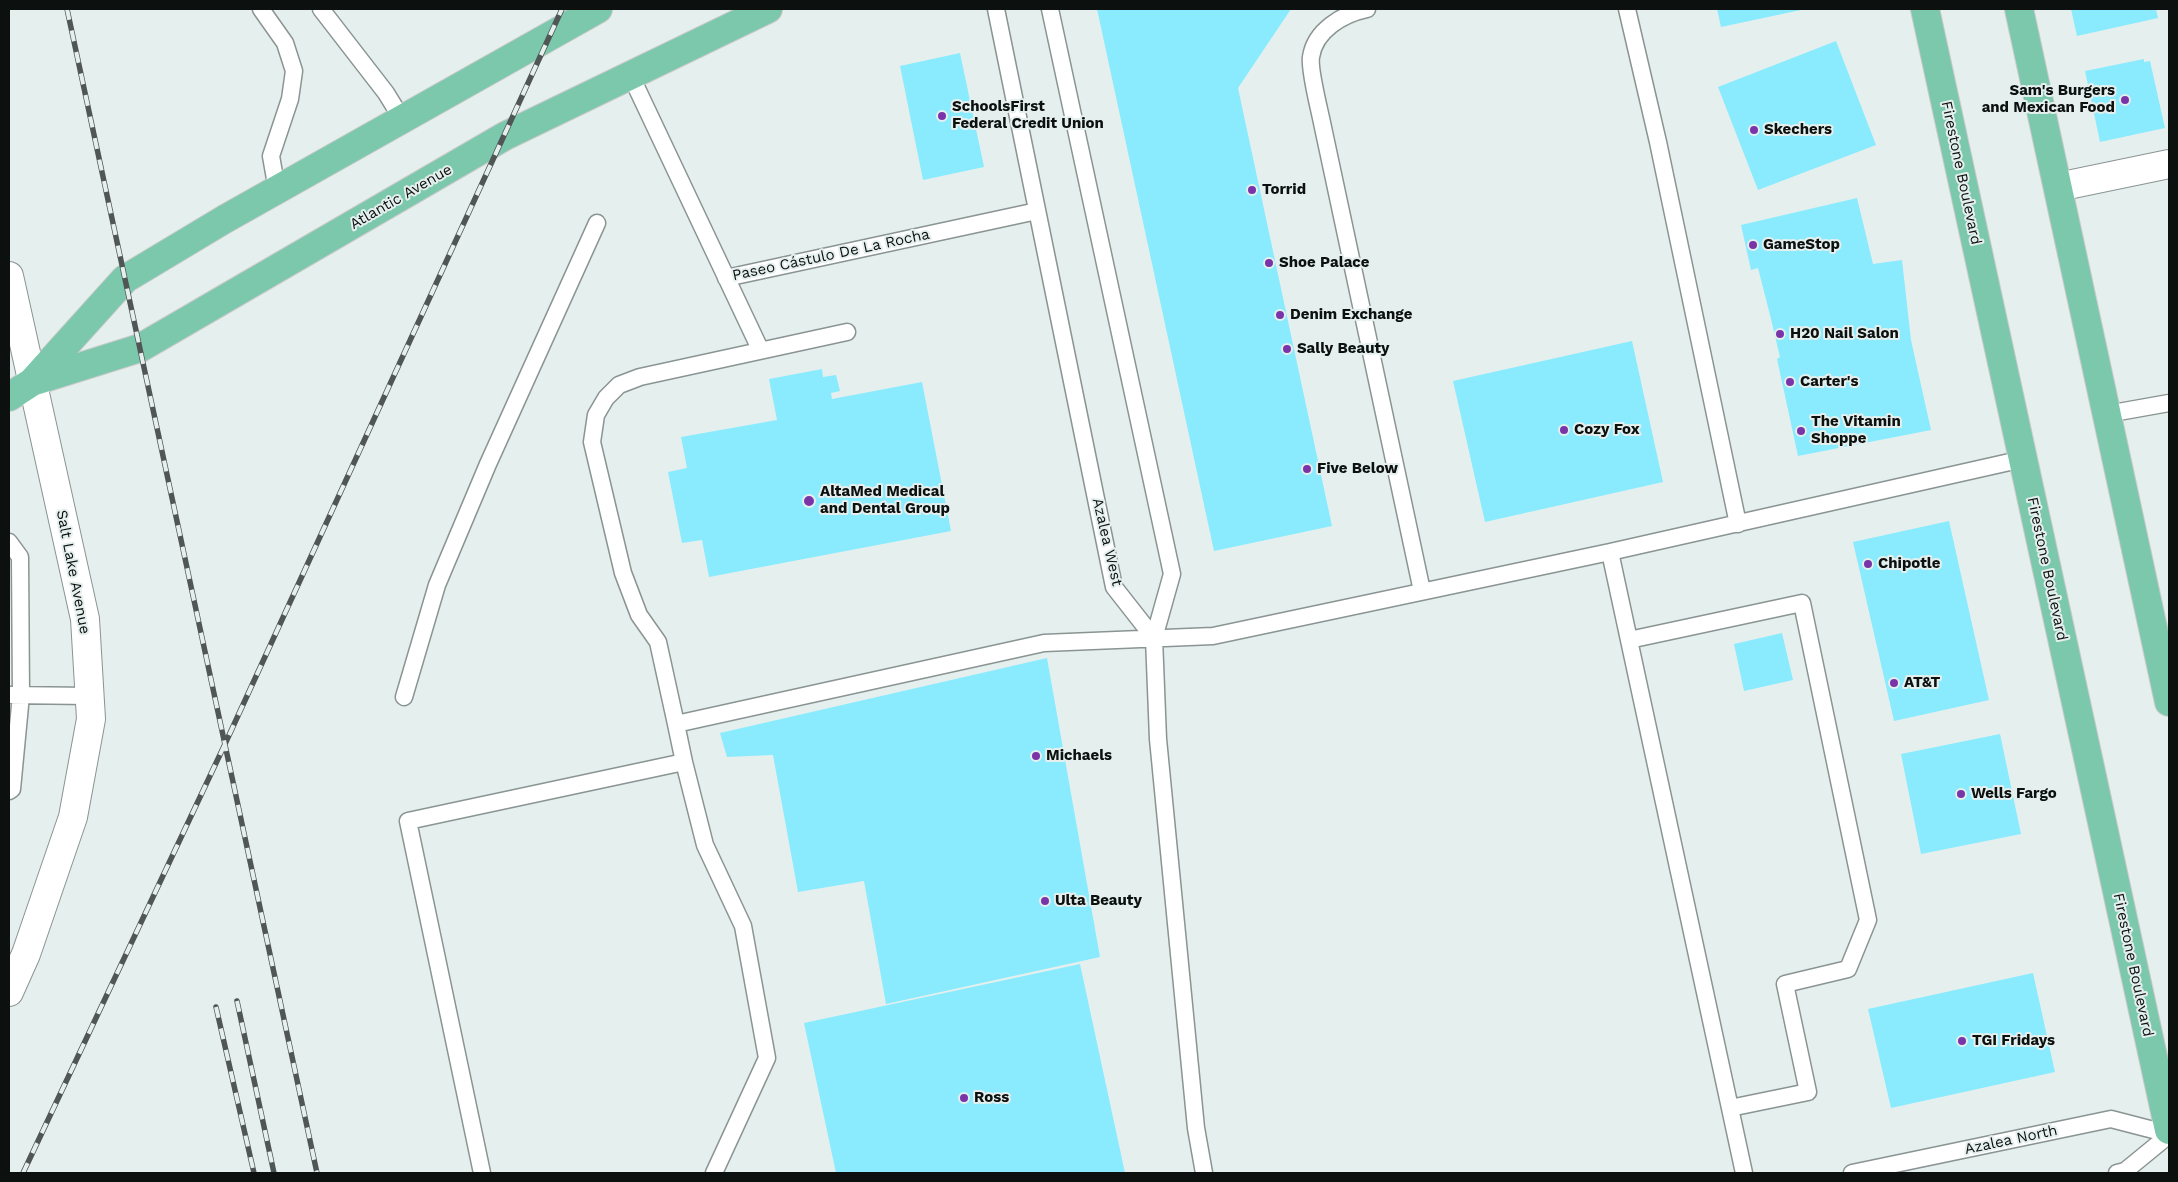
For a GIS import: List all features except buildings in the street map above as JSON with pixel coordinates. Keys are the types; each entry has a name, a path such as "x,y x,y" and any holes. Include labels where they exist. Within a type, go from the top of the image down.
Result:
{"main road":[{"name":"Atlantic Avenue","path":"9,397 32,382 125,278 598,9"},
{"name":"Atlantic Avenue","path":"32,382 140,348 505,136 768,9"},
{"name":"Firestone Boulevard","path":"1925,9 2169,1130"},
{"path":"2019,9 2107,414 2164,655 2169,702"}],"street":[{"path":"2058,187 2169,164"},
{"name":"Salt Lake Avenue","path":"9,276 85,619 91,719 73,818 26,954 9,992"}],"lane":[{"path":"262,9 285,43 294,70 290,99 272,156 277,190"},
{"path":"321,9 386,93 402,119"},
{"name":"Azalea West","path":"996,9 1114,587 1154,638"},
{"path":"1050,9 1172,574 1154,638 1161,777 1169,835 1196,1128 1204,1173"},
{"path":"1366,9 1334,21 1319,38 1310,57 1321,118 1422,591"},
{"path":"1627,9 1658,142 1738,524"},
{"name":"Paseo Cástulo De La Rocha","path":"631,76 726,278 1037,211"},
{"path":"404,697 438,586 488,464 597,223"},
{"path":"726,278 760,349"},
{"path":"714,1173 767,1058 743,926 705,845 684,762 658,642 639,615 622,573 592,442 596,415 606,398 619,385 640,377 760,349 847,332"},
{"path":"2107,414 2169,403"},
{"path":"676,724 1044,643 1213,636 1610,552 2023,459"},
{"path":"9,542 20,557 15,630 12,789 9,791"},
{"path":"1610,552 1744,1173"},
{"path":"1629,640 1802,603 1868,920 1848,969 1785,984 1808,1092 1730,1108"},
{"path":"15,695 90,696"},
{"path":"482,1173 408,821 684,762"},
{"name":"Azalea North","path":"1852,1173 2110,1119 2169,1134"},
{"name":"Azalea North","path":"2117,1173 2124,1170 2169,1134"}],"railway":[{"path":"67,9 317,1173"},
{"path":"23,1173 225,744 562,9"},
{"path":"237,1001 274,1173"},
{"path":"216,1007 254,1173"}],"place":[{"name":"Sam's Burgers and Mexican Food","path":"2125,100"},
{"name":"SchoolsFirst Federal Credit Union","path":"942,116"},
{"name":"Skechers","path":"1754,130"},
{"name":"Torrid","path":"1252,190"},
{"name":"GameStop","path":"1753,245"},
{"name":"Shoe Palace","path":"1269,263"},
{"name":"Denim Exchange","path":"1280,315"},
{"name":"H20 Nail Salon","path":"1780,334"},
{"name":"Sally Beauty","path":"1287,349"},
{"name":"Carter's","path":"1790,382"},
{"name":"Cozy Fox","path":"1564,430"},
{"name":"The Vitamin Shoppe","path":"1801,431"},
{"name":"Five Below","path":"1307,469"},
{"name":"AltaMed Medical and Dental Group","path":"809,501"},
{"name":"Chipotle","path":"1868,564"},
{"name":"AT&T","path":"1894,683"},
{"name":"Michaels","path":"1036,756"},
{"name":"Wells Fargo","path":"1961,794"},
{"name":"Ulta Beauty","path":"1045,901"},
{"name":"TGI Fridays","path":"1962,1041"},
{"name":"Ross","path":"964,1098"}]}
